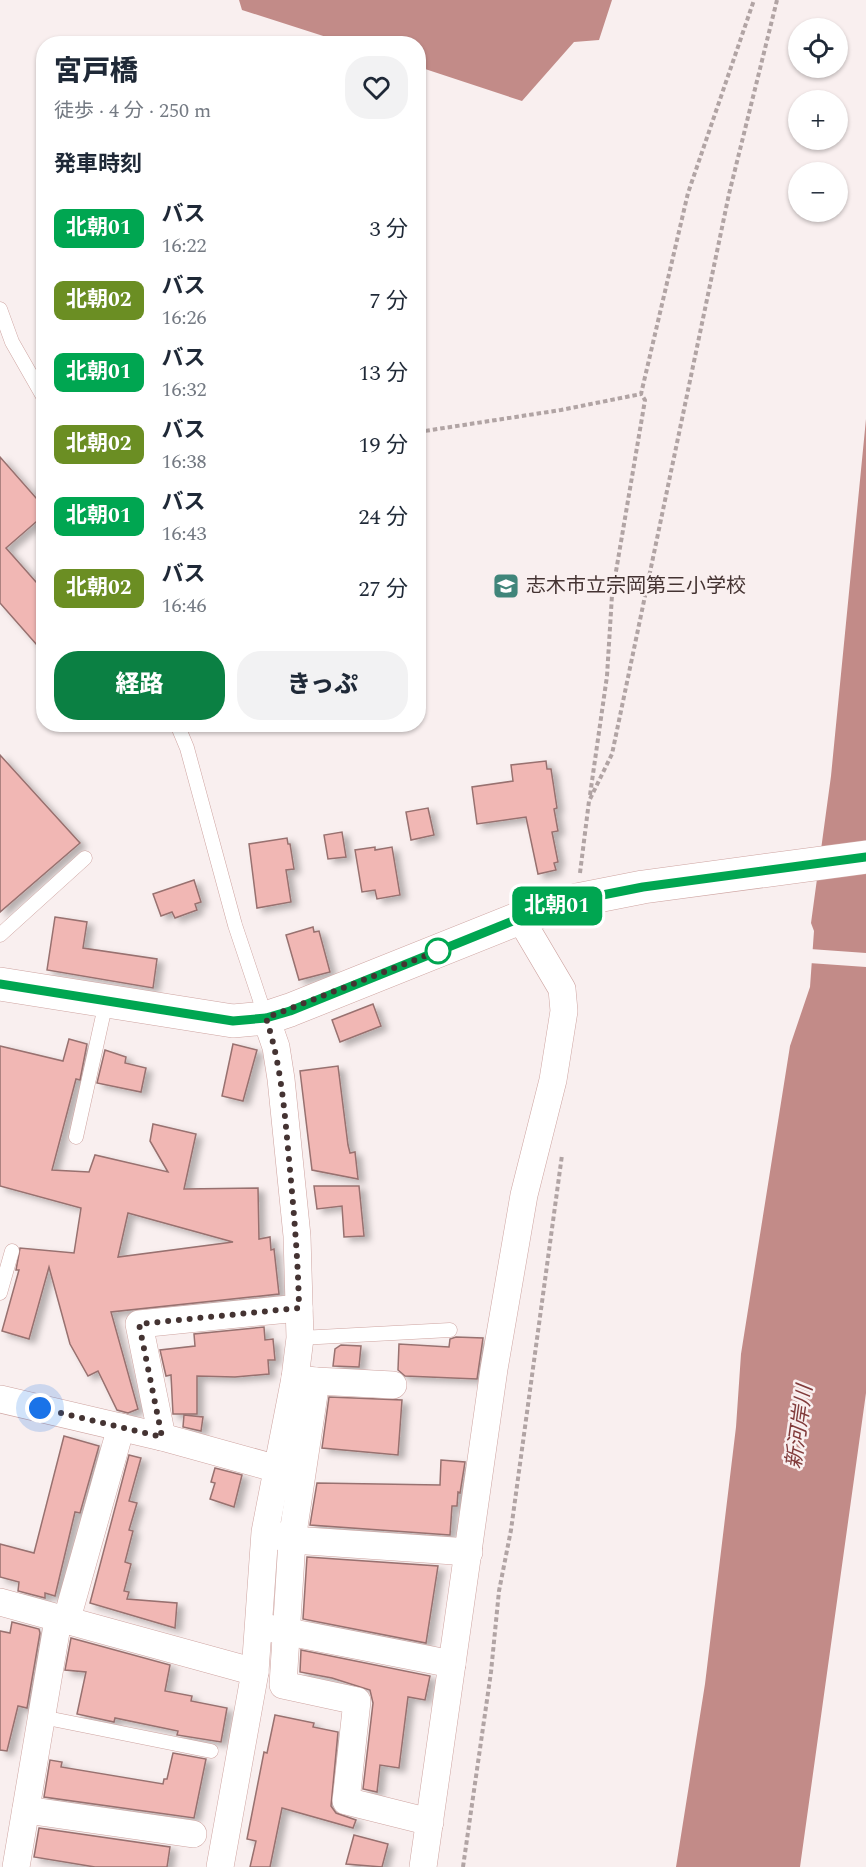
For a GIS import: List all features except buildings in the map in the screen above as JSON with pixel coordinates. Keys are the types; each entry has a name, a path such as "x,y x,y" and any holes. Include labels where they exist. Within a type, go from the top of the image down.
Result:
{"street":[{"path":"0,984 233,1021 266,1018 520,918 577,900 866,857"},
{"path":"423,1867 511,1268 524,1195 553,1080 564,1011 561,989 520,918"},
{"path":"266,1018 276,1047 281,1079 297,1236 300,1338 306,1380 285,1632 283,1685 357,1701 346,1801 430,1822"},
{"path":"162,1437 139,1324 299,1308"},
{"path":"306,1380 393,1385"},
{"path":"220,1867 255,1672 265,1532 278,1469 306,1380"},
{"path":"0,1399 162,1437 278,1469"},
{"path":"19,1866 42,1717 62,1621 121,1427"},
{"path":"265,1532 292,1540 469,1552"},
{"path":"0,1602 62,1621 255,1672"},
{"path":"258,1626 452,1664"},
{"path":"26,1810 193,1834"}],"lane":[{"path":"0,309 12,342 36,384"},
{"path":"180,732 187,748 236,925 266,1018"},
{"path":"0,935 85,858"},
{"path":"76,1137 106,1002"},
{"path":"0,1293 12,1251"},
{"path":"300,1338 450,1330"},
{"path":"42,1717 211,1751"}],"path":[{"path":"577,900 607,676 612,595 645,400 641,394 688,193 754,0"},
{"path":"589,801 612,754 729,194 777,0"},
{"path":"426,431 561,410 641,394"},
{"path":"463,1867 491,1672 499,1591 511,1530 564,1143"}],"water":[{"path":"239,0 612,0 599,40 574,42 522,101 426,69 426,36 323,36 242,10"},
{"name":"新河岸川","path":"866,419 866,1393 800,1867 676,1867 705,1684 736,1427 741,1354 790,1046 810,987 814,931 811,923 831,776"}],"pier":[{"path":"810,949 866,953 866,967 809,963"}],"bus line":[{"name":"北朝01","path":"0,984 157,1010 233,1021 250,1021 290,1011 520,918 577,900 643,887 866,857"}],"place":[{"name":"志木市立宗岡第三小学校","path":"506,586"}],"route":[{"path":"40,1408 162,1437 139,1324 299,1308 297,1236 281,1079 276,1047 266,1018 290,1011 438,951"}]}
